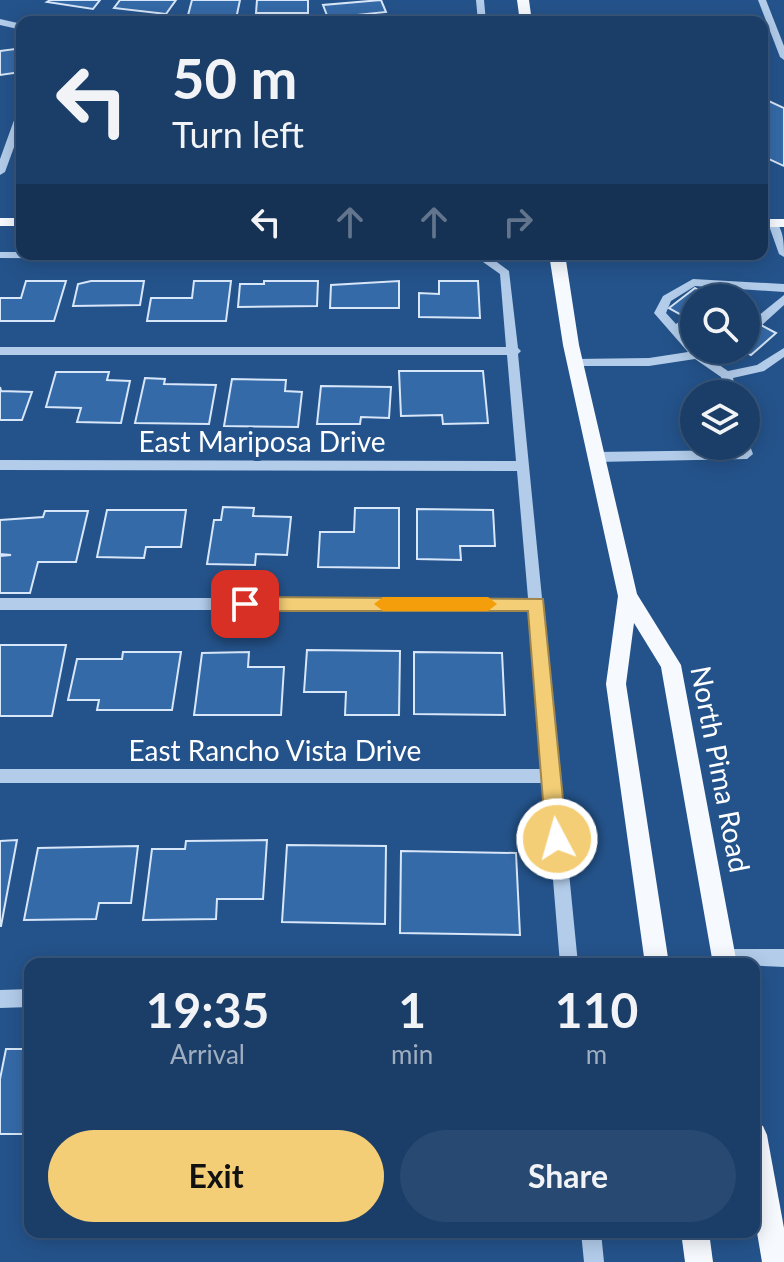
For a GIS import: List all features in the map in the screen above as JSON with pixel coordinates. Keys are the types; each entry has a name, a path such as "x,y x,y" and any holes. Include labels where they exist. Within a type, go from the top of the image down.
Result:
{"main road":[{"name":"North Pima Road","path":"558,260 575,363 628,596 671,665 723,958"},
{"name":"North Pima Road","path":"628,596 616,684 656,958"},
{"path":"760,1170 776,1262"},
{"path":"696,1238 699,1262"}],"street":[{"path":"762,0 784,57"},
{"path":"0,172 16,128"},
{"path":"773,223 784,254"},
{"path":"480,260 497,265 505,273 509,284 568,958"},
{"path":"690,284 722,284"},
{"path":"760,286 784,288"},
{"path":"680,290 667,299 660,313 680,336"},
{"path":"760,320 784,299"},
{"path":"675,331 680,327"},
{"path":"0,351 515,351"},
{"path":"726,375 760,368 784,352"},
{"path":"575,363 649,362 680,357"},
{"path":"710,364 726,375 727,380"},
{"path":"596,457 680,455"},
{"name":"East Mariposa Drive","path":"0,465 524,466"},
{"path":"0,604 537,604"},
{"name":"East Rancho Vista Drive","path":"0,776 550,776"},
{"path":"760,959 784,958"},
{"path":"0,999 24,998"},
{"path":"592,1238 594,1262"}],"building":[{"path":"100,0 93,9 47,2"},
{"path":"120,0 176,0 166,14 114,8"},
{"path":"192,0 240,0 237,16 188,16"},
{"path":"257,0 308,0 308,13 256,13"},
{"path":"381,0 386,12 327,16 323,5"},
{"path":"15,49 16,73 0,75 0,51"},
{"path":"768,101 784,108 784,166 768,159"},
{"path":"26,281 66,281 54,321 0,321 0,298 21,298"},
{"path":"91,281 144,281 140,305 73,306 78,284"},
{"path":"194,281 231,281 226,321 147,321 151,298 192,298"},
{"path":"264,281 318,281 317,306 238,307 240,284 264,284"},
{"path":"399,281 399,308 330,308 331,285"},
{"path":"439,281 478,281 480,318 419,317 419,293 439,294"},
{"path":"680,300 680,314 669,308"},
{"path":"760,324 776,333 760,347"},
{"path":"399,371 483,371 488,423 443,424 442,415 401,416"},
{"path":"56,372 109,372 107,380 130,381 121,423 77,422 81,408 46,407"},
{"path":"145,378 165,379 164,384 216,385 209,424 135,423"},
{"path":"232,379 286,380 285,391 302,392 298,427 224,426"},
{"path":"321,386 391,387 389,418 361,417 360,424 317,424"},
{"path":"0,387 1,391 32,392 22,420 0,420"},
{"path":"223,507 254,508 253,516 291,517 287,555 256,554 255,565 207,564 214,520 221,520"},
{"path":"355,508 399,508 399,568 318,567 320,532 354,532"},
{"path":"417,509 493,510 495,546 460,546 461,560 417,559"},
{"path":"107,510 186,510 181,547 146,547 144,558 97,557"},
{"path":"45,511 88,511 76,562 38,562 30,593 0,593 0,556 11,555 0,554 0,520 43,517"},
{"path":"0,645 66,645 52,716 0,716"},
{"path":"307,650 400,651 399,715 345,715 346,692 304,692"},
{"path":"123,652 181,652 172,710 97,710 99,700 68,700 77,659 122,659"},
{"path":"249,652 248,667 284,667 281,715 194,715 202,653"},
{"path":"414,652 502,653 505,715 414,714"},
{"path":"17,840 1,926 0,926 0,841"},
{"path":"267,840 263,899 217,899 216,919 143,920 152,849 185,849 186,841"},
{"path":"287,845 386,846 385,924 282,922"},
{"path":"138,846 131,903 99,903 96,919 24,920 38,848"},
{"path":"401,851 516,853 520,935 400,933"},
{"path":"6,1049 24,1049 24,1134 0,1134 0,1079"}],"slow traffic":[{"path":"383,604 488,604"}],"route":[{"path":"245,604 537,604 557,839"}]}
